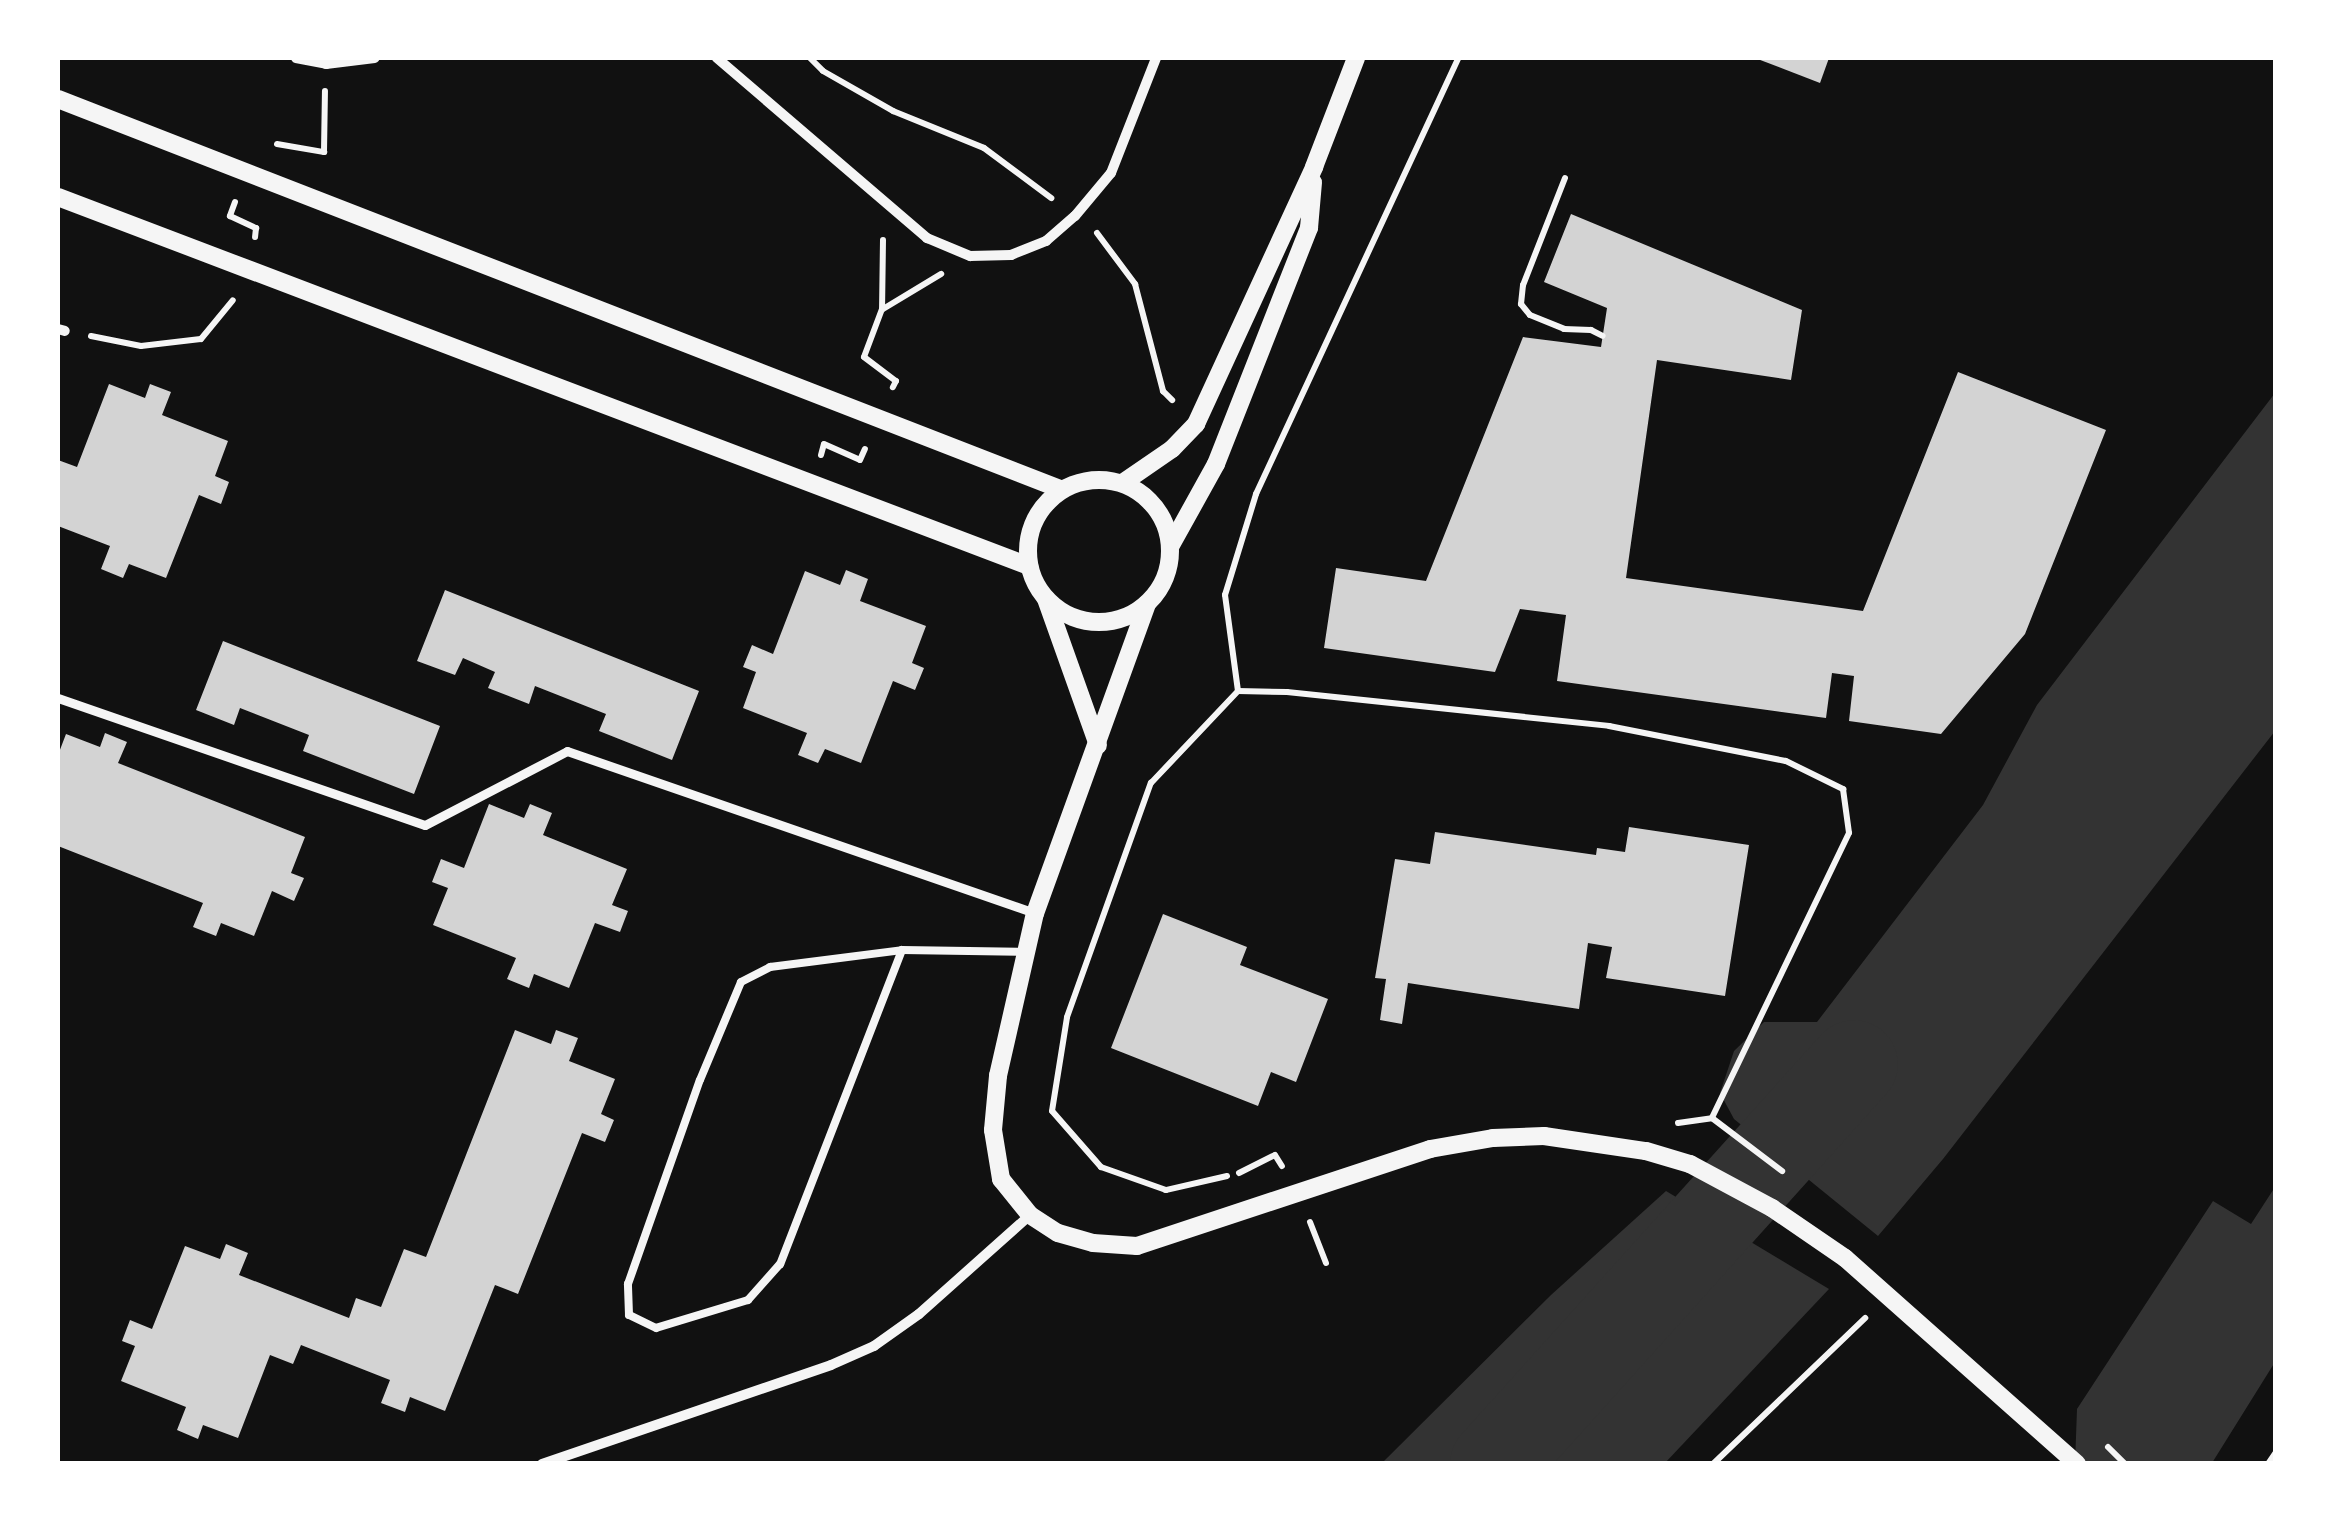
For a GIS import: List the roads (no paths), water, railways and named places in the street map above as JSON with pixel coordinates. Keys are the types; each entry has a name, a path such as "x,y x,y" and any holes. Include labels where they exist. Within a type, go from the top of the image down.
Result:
{"street":[{"path":"296,58 326,64 375,58"},
{"path":"717,58 927,238 970,256 1011,255 1046,241 1075,216 1111,173 1156,58"},
{"path":"1124,482 1172,449 1196,424 1314,167 1356,58"},
{"path":"58,99 1060,489 1095,480 1124,482 1155,506 1170,547"},
{"path":"1314,167 1309,228 1216,464 1170,547 1165,578 1147,604 1035,913 998,1076 993,1130 1001,1179 1030,1215 1058,1233 1093,1243 1137,1246 1430,1148 1493,1138 1544,1136 1614,1144 1690,1164 1772,1208 1845,1258 1890,1294 2076,1464"},
{"path":"58,197 812,487 1029,566"},
{"path":"1060,489 1032,526 1029,566 1046,599 1098,745"},
{"path":"1046,599 1084,620 1128,616 1147,604"},
{"path":"58,698 425,825 567,751 1035,913"},
{"path":"542,1464 874,1346 919,1314 1030,1215"}],"lane":[{"path":"902,950 780,1264 748,1300 656,1328 630,1314 628,1284 700,1080 740,982 770,967 902,950 1024,952"}],"waterway":[{"path":"1494,1464 1854,1064"}]}
